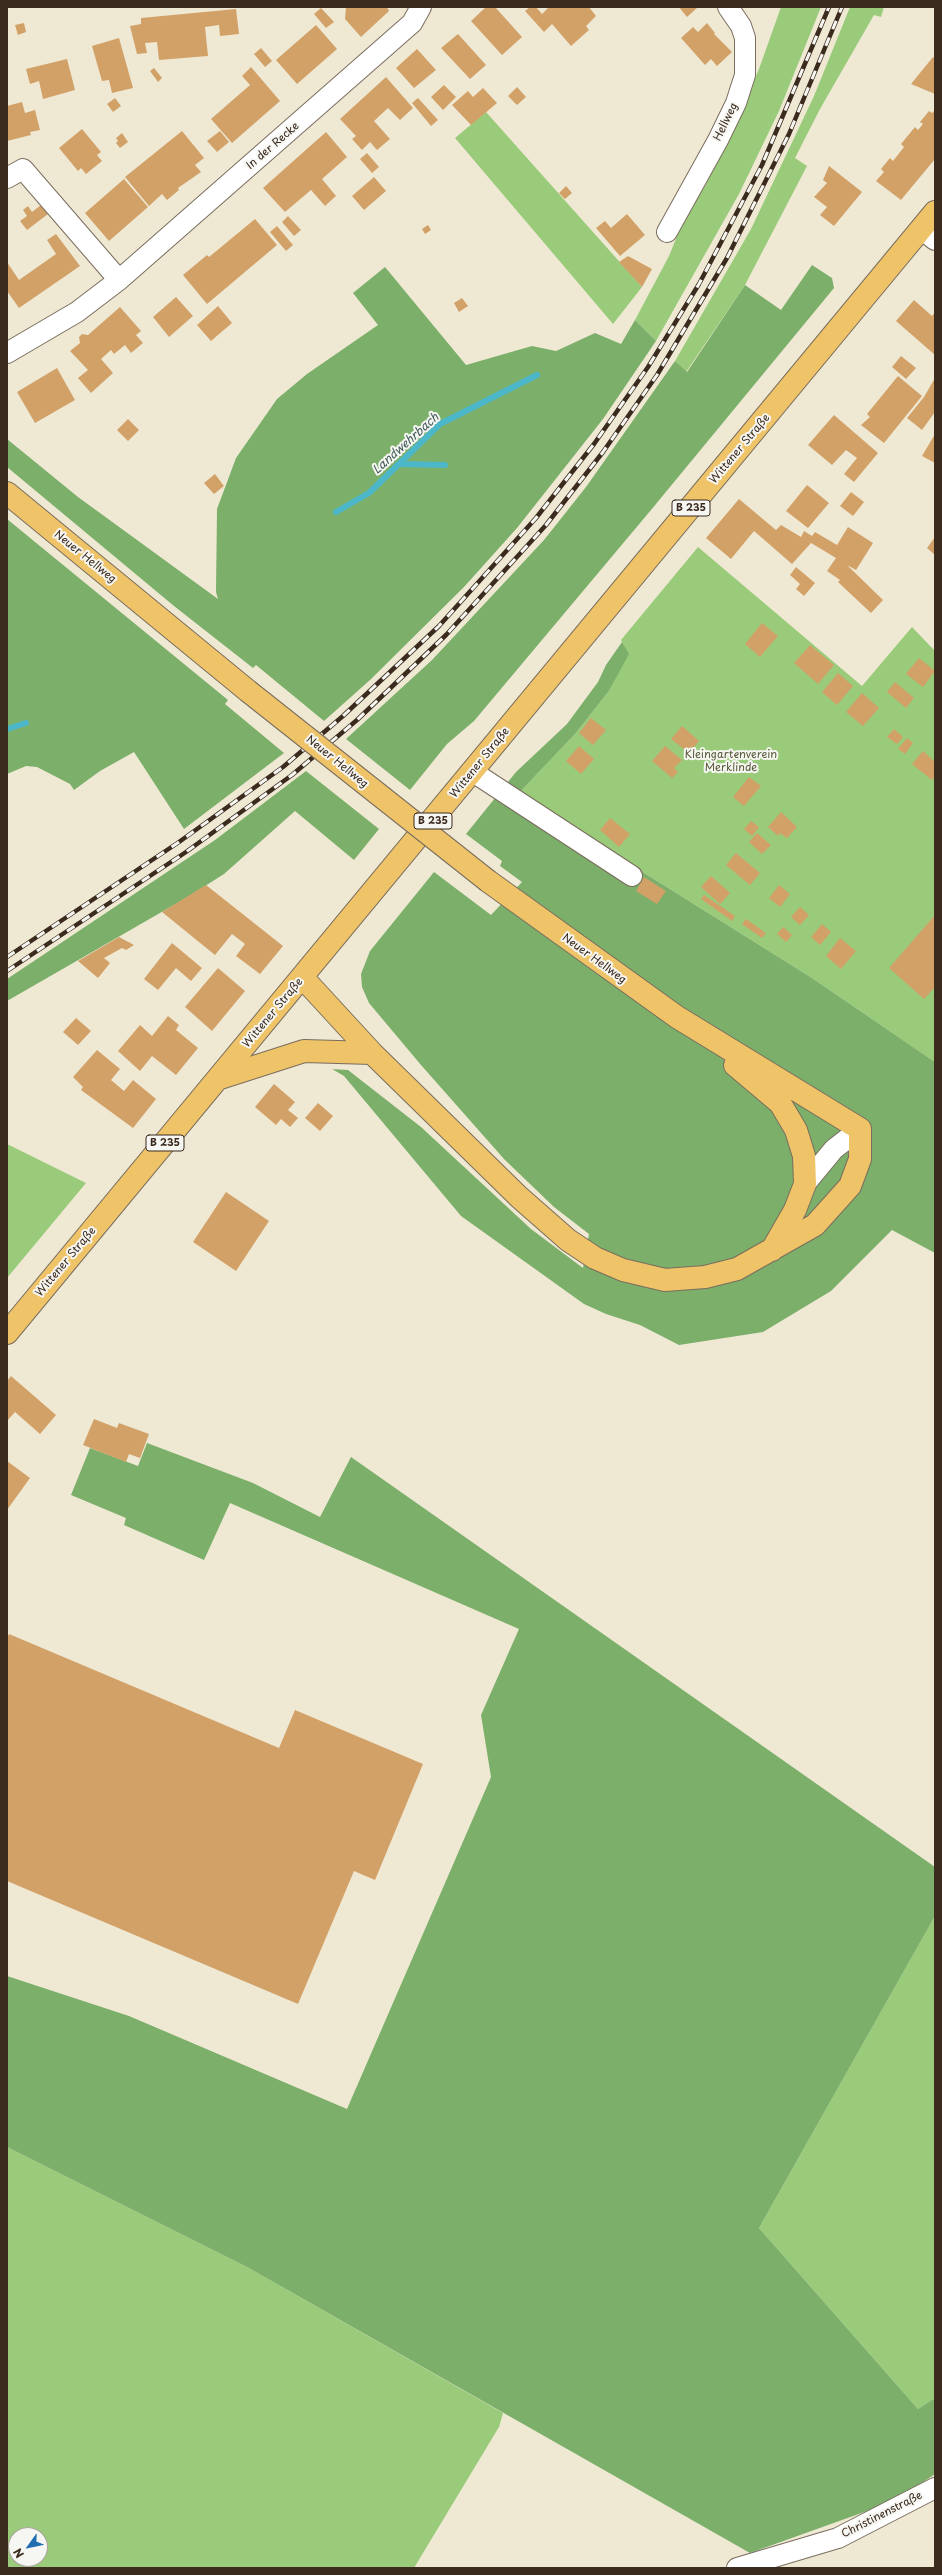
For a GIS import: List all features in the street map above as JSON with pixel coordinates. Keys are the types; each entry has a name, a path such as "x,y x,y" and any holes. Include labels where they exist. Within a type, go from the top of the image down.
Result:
{"main road":[{"name":"Wittener Straße","path":"7,1333 473,772 928,235 935,212"},
{"name":"Neuer Hellweg","path":"7,493 248,691 488,881 677,1017 780,1103 796,1130 804,1156 805,1184 794,1210 772,1250"},
{"path":"303,978 372,1053 519,1197 568,1240 595,1258 623,1270 665,1280 705,1277 737,1269 815,1225 850,1186 860,1159 860,1129"},
{"name":"Neuer Hellweg","path":"677,1017 860,1129"},
{"path":"219,1078 304,1051 372,1053"}],"street":[{"name":"In der Recke","path":"7,353 77,312 119,280 412,23 421,7"},
{"name":"Hellweg","path":"668,232 718,140 736,103 745,75 745,38 741,26 728,7"},
{"path":"7,178 23,169 119,280"},
{"path":"473,772 632,876"},
{"path":"805,1184 834,1149 860,1129"},
{"name":"Christinenstraße","path":"737,2568 838,2538 935,2488"}],"green space":[{"path":"781,7 821,7 779,111 739,194 656,341 635,320 669,256 685,216 705,186 728,140 759,69"},
{"path":"850,7 884,7 881,17 874,15 820,109 795,158 807,166 745,285 686,372 675,361 751,229 814,96"},
{"path":"486,112 642,287 613,324 455,138"},
{"path":"812,265 832,278 834,288 651,510 474,721 447,744 410,790 346,739 432,660 544,540 586,487 675,361 687,372 745,285 781,310"},
{"path":"385,267 466,365 532,346 556,351 595,333 621,344 635,320 656,341 603,419 517,528 464,587 370,680 324,721 256,665 253,668 174,606 7,467 7,439 78,497 218,599 216,592 217,509 236,458 277,399 307,374 378,325 353,293"},
{"path":"7,519 228,700 225,704 284,753 184,829 134,752 100,771 74,790 70,784 37,767 26,766 7,774"},
{"name":"Kleingartenverein Merklinde","path":"698,547 862,686 912,627 935,651 935,1062 812,978 518,794 575,734 609,691 628,654 621,640"},
{"path":"622,642 629,654 609,691 575,734 518,794 812,978 935,1062 935,1253 892,1230 831,1291 763,1332 679,1345 640,1325 606,1314 584,1304 461,1216 344,1076 332,1069 348,1070 421,1127 531,1229 583,1268 589,1234 554,1207 504,1159 421,1065 369,1003 362,987 361,974 370,951 434,872 491,915 522,882 500,866 502,861 466,834 516,772 567,724 598,682 606,665"},
{"path":"306,771 379,829 354,860 295,811 224,874 186,898 7,1001 7,979 215,840"},
{"path":"7,1144 86,1183 7,1278"},
{"path":"147,1443 253,1483 320,1517 351,1457 935,1867 935,1916 759,2228 918,2409 935,2398 935,2474 895,2501 750,2553 247,2267 7,2147 7,1976 129,2016 347,2109 491,1777 481,1715 519,1629 230,1503 204,1560 124,1525 126,1518 71,1495 90,1448 138,1466"},
{"path":"935,1916 935,2398 918,2409 759,2228"},
{"path":"7,2147 247,2267 503,2413 499,2427 414,2568 7,2568"}],"building":[{"path":"346,7 387,7 389,11 361,37 345,19"},
{"path":"486,7 495,7 522,37 502,55 471,21"},
{"path":"530,7 536,7 542,14 549,7 589,7 596,16 586,26 589,30 571,46 552,24 544,32 525,11"},
{"path":"679,7 696,7 697,8 687,17"},
{"path":"321,8 334,22 326,28 314,14"},
{"path":"236,9 239,34 220,36 219,25 205,27 208,56 159,60 157,42 145,43 147,53 137,54 130,26 141,24 141,18"},
{"path":"24,23 26,32 18,35 15,25"},
{"path":"707,23 715,33 714,34 732,52 717,66 711,59 705,65 681,38 693,27 698,32"},
{"path":"316,25 337,49 297,84 276,60"},
{"path":"458,34 486,65 470,79 441,48"},
{"path":"119,38 133,88 112,93 109,80 102,81 92,46"},
{"path":"261,48 272,61 265,67 254,54"},
{"path":"417,49 436,70 414,88 396,68"},
{"path":"933,57 935,58 935,94 911,84"},
{"path":"67,59 75,90 43,99 39,81 30,84 26,69"},
{"path":"251,67 280,101 232,143 211,119 250,85 242,76"},
{"path":"154,68 162,78 158,82 150,71"},
{"path":"386,77 413,108 400,120 388,108 374,121 390,139 377,150 370,142 362,150 352,139 356,136 340,119"},
{"path":"444,85 456,97 443,110 431,97"},
{"path":"517,87 526,97 517,105 508,96"},
{"path":"483,88 497,103 471,125 452,105 468,91 473,97"},
{"path":"115,98 121,106 113,112 107,104"},
{"path":"418,98 438,120 431,126 412,103"},
{"path":"22,102 25,113 35,110 40,130 30,132 31,135 7,141 7,106"},
{"path":"935,110 935,159 901,200 876,181 884,172 881,169 890,158 893,161 904,147 901,144 915,127 918,130 923,124 920,122 929,111 932,113"},
{"path":"82,129 101,152 97,155 102,161 86,174 81,168 78,171 59,148"},
{"path":"182,131 204,158 195,165 201,172 178,188 179,190 167,200 162,194 149,206 125,177"},
{"path":"220,131 229,142 217,152 207,141"},
{"path":"326,132 347,157 322,179 336,196 325,206 311,190 285,212 263,188"},
{"path":"122,133 128,142 120,148 116,143 118,141 116,138"},
{"path":"367,153 379,167 372,173 360,159"},
{"path":"829,166 862,192 834,226 820,215 827,207 814,197 827,183 823,180"},
{"path":"374,177 386,191 364,210 352,196"},
{"path":"124,179 148,207 109,241 85,213"},
{"path":"566,186 572,193 565,199 559,193"},
{"path":"41,205 48,214 27,230 20,221 27,216 23,210 28,206 32,212"},
{"path":"627,214 645,235 620,256 596,228 605,221 611,228"},
{"path":"288,216 301,230 294,236 282,222"},
{"path":"255,219 277,245 207,304 183,275 207,255 209,257"},
{"path":"428,225 431,230 425,234 422,229"},
{"path":"277,226 293,245 286,251 270,232"},
{"path":"56,234 80,266 19,308 7,291 7,262 19,280 56,254 47,240"},
{"path":"628,256 652,269 642,287 619,262"},
{"path":"176,297 193,316 169,337 153,317"},
{"path":"462,298 468,306 459,312 454,303"},
{"path":"914,300 932,316 935,312 935,355 896,321"},
{"path":"218,306 232,323 211,341 197,325"},
{"path":"120,307 141,331 136,335 143,343 131,353 125,345 114,354 111,350 101,359 113,373 91,393 78,378 88,370 70,351 80,343 79,337 82,334 88,335"},
{"path":"901,356 916,368 906,379 892,367"},
{"path":"57,368 75,400 35,423 17,392"},
{"path":"898,376 922,396 884,443 861,425 870,417 867,414"},
{"path":"935,378 935,412 922,430 907,418 924,397"},
{"path":"834,415 878,453 854,482 844,474 857,458 846,450 832,465 808,445"},
{"path":"128,419 139,430 128,441 117,430"},
{"path":"935,434 935,463 922,456"},
{"path":"215,474 224,486 214,494 204,483"},
{"path":"807,485 829,503 808,528 786,511"},
{"path":"851,492 864,502 853,516 840,506"},
{"path":"739,499 776,530 781,525 801,537 804,531 812,536 815,532 837,545 848,527 873,543 856,570 847,565 883,600 871,613 838,582 840,580 827,571 836,558 811,543 792,564 754,531 731,559 706,538"},
{"path":"935,537 935,555 927,548"},
{"path":"796,567 815,583 804,596 796,589 800,584 790,575"},
{"path":"762,623 778,636 760,657 745,644"},
{"path":"810,645 834,665 818,684 794,663"},
{"path":"919,658 935,671 923,687 906,674"},
{"path":"838,673 853,686 837,705 822,692"},
{"path":"895,682 914,698 906,708 887,692"},
{"path":"862,693 879,708 863,726 846,712"},
{"path":"591,718 606,730 593,745 579,733"},
{"path":"682,726 699,741 689,753 671,739"},
{"path":"894,729 903,737 897,744 887,737"},
{"path":"907,738 913,743 905,754 898,749"},
{"path":"579,746 594,759 581,774 566,761"},
{"path":"665,746 682,760 674,768 678,772 672,778 652,761"},
{"path":"923,751 935,762 935,776 932,780 912,764"},
{"path":"749,777 761,786 744,806 733,797"},
{"path":"781,812 797,827 787,838 780,833 778,836 768,827"},
{"path":"610,818 630,834 619,847 600,830"},
{"path":"751,821 759,827 752,836 744,829"},
{"path":"757,833 771,845 762,854 749,842"},
{"path":"736,853 760,873 750,885 726,865"},
{"path":"711,876 730,893 720,904 701,887"},
{"path":"644,877 666,891 657,904 636,891"},
{"path":"206,885 283,946 260,974 236,956 245,944 232,934 215,955 162,912"},
{"path":"779,885 790,894 780,907 769,898"},
{"path":"704,895 735,916 732,921 701,899"},
{"path":"800,907 809,915 800,925 791,917"},
{"path":"935,915 935,987 924,999 889,968"},
{"path":"746,919 766,933 762,938 742,924"},
{"path":"822,924 831,932 820,945 811,937"},
{"path":"783,927 792,935 786,942 777,934"},
{"path":"119,937 134,945 126,950 122,948 104,958 110,963 98,978 78,961"},
{"path":"840,938 856,951 841,969 826,956"},
{"path":"172,943 202,968 191,981 176,968 158,990 144,979"},
{"path":"218,968 245,991 212,1031 185,1007"},
{"path":"168,1016 179,1025 176,1030 198,1048 176,1075 152,1056 140,1071 118,1051 140,1025 152,1036"},
{"path":"76,1018 91,1031 78,1045 63,1032"},
{"path":"97,1050 120,1069 111,1080 124,1091 133,1080 156,1099 133,1128 81,1090 83,1087 73,1077"},
{"path":"274,1084 295,1102 288,1110 298,1118 290,1127 281,1119 276,1125 255,1107"},
{"path":"318,1103 333,1116 320,1131 305,1118"},
{"path":"226,1192 269,1221 236,1271 193,1242"},
{"path":"11,1376 56,1415 40,1434 15,1412 7,1421 7,1381"},
{"path":"94,1419 117,1428 119,1423 149,1434 140,1458 129,1454 126,1462 83,1445"},
{"path":"7,1461 30,1478 7,1510"},
{"path":"9,1634 279,1748 295,1710 423,1764 375,1880 354,1871 298,2004 7,1881 7,1639"}],"waterway":[{"name":"Landwehrbach","path":"336,512 369,493 440,424 537,375"},
{"path":"398,464 445,465"},
{"name":"Landwehrbach","path":"7,729 26,723"}],"railway":[{"path":"7,957 179,842 283,767 343,716 439,626 536,518 594,444 648,367 699,284 762,165 829,7"},
{"path":"7,971 186,852 292,775 357,720 446,635 546,525 603,452 657,375 727,258 789,134 842,7"}]}
